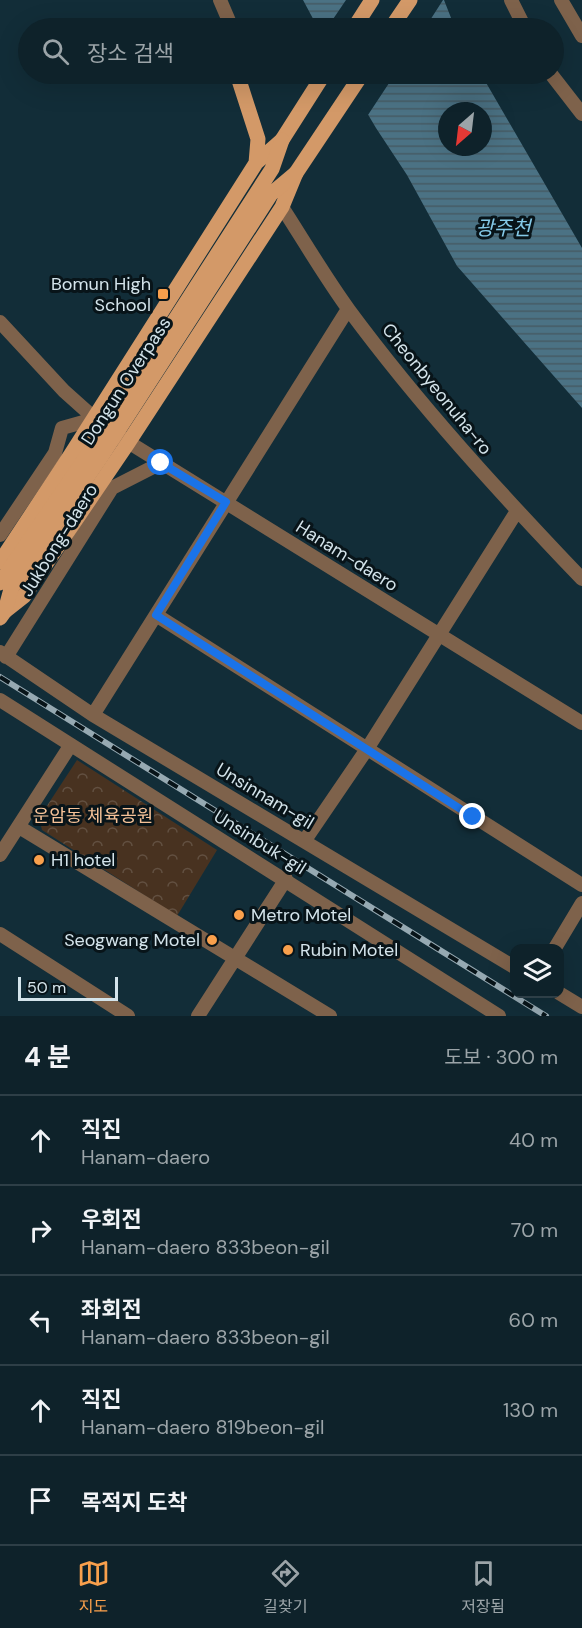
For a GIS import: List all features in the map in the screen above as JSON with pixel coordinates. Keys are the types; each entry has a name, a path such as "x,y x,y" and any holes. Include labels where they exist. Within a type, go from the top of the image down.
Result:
{"main road":[{"path":"360,18 372,0"},
{"path":"398,18 410,0"},
{"path":"240,84 258,139 256,163"},
{"path":"0,562 256,163 282,140 318,84"},
{"path":"2,614 24,596 129,443 282,207 296,173 355,84"},
{"name":"Dongun Overpass","path":"0,583 95,444 272,169 282,140"},
{"name":"Dongun Overpass","path":"2,614 11,589 103,454 270,194 296,173"}],"street":[{"path":"220,0 228,18"},
{"path":"511,0 520,18"},
{"path":"561,0 582,36"},
{"path":"559,84 582,114"},
{"name":"Cheonbyeonuha-ro","path":"282,207 348,309 443,429 582,579"},
{"path":"93,715 348,309"},
{"name":"Hanam-daero","path":"1,326 64,391 94,418 129,443 582,723"},
{"path":"0,535 56,453 62,428 94,418"},
{"name":"Jukbong-daero","path":"3,655 112,488 161,463"},
{"path":"305,840 367,749 517,511"},
{"path":"156,615 582,885"},
{"name":"Unsinnam-gil","path":"3,655 93,715 510,965"},
{"name":"Unsinbuk-gil","path":"0,700 499,1016"},
{"path":"0,855 70,746"},
{"path":"18,827 330,1016"},
{"path":"198,1016 286,879"},
{"path":"557,944 582,903"},
{"path":"0,934 128,1016"},
{"path":"564,996 582,1007"}],"green space":[{"name":"운암동 체육공원","path":"77,760 217,850 177,916 42,830 39,818"}],"water":[{"path":"303,0 444,0 451,18 313,18"},
{"name":"광주천","path":"350,84 487,84 582,248 582,408 457,266 407,175"}],"pier":[{"path":"346,0 443,0 431,18 334,18"},
{"path":"347,84 388,84 366,118"}],"railway":[{"path":"0,677 546,1016"}],"place":[{"name":"Bomun High School","path":"163,294"},
{"name":"H1 hotel","path":"39,860"},
{"name":"Metro Motel","path":"239,915"},
{"name":"Seogwang Motel","path":"212,940"},
{"name":"Rubin Motel","path":"288,950"}],"route":[{"path":"161,463 226,502 156,615 473,817"}]}
